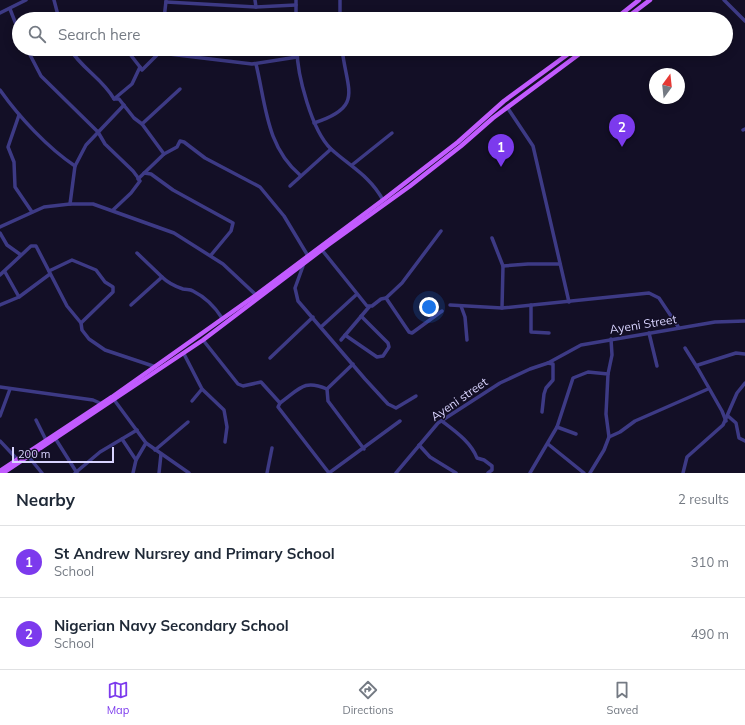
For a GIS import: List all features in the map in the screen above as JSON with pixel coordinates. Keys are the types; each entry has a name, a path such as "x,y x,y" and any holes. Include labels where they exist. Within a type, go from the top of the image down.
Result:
{"main road":[{"path":"624,12 639,0"},
{"path":"635,12 650,0"},
{"path":"0,471 102,404 114,399 308,256 410,186 459,144 504,101 565,56"},
{"path":"3,473 184,354 302,266 383,200 577,56"}],"street":[{"path":"0,13 26,0"},
{"path":"54,0 57,12"},
{"path":"211,0 211,5"},
{"path":"255,0 256,8"},
{"path":"296,0 296,12"},
{"path":"340,0 340,12"},
{"path":"724,0 745,21"},
{"path":"165,12 166,1 256,8 296,5"},
{"path":"10,8 12,13"},
{"path":"31,56 41,76 98,132 105,144 133,171 140,181"},
{"path":"74,56 109,91 114,99"},
{"path":"131,56 142,70 156,56"},
{"path":"186,56 256,64 297,57 304,93 314,123 331,149 376,186 383,200"},
{"path":"314,123 338,114 345,107 348,100 348,85 343,56"},
{"path":"256,64 271,134 276,147 300,175"},
{"path":"114,99 132,84 140,67"},
{"path":"142,124 180,89"},
{"path":"0,90 19,114 49,146 75,166"},
{"path":"114,99 119,99 134,118 142,124 164,154"},
{"path":"70,204 75,166 86,145 124,105"},
{"path":"507,108 533,146 569,302"},
{"path":"19,114 8,147 14,162 15,187 32,212"},
{"path":"352,165 392,133"},
{"path":"113,210 132,193 140,181 138,179 164,154 177,148 180,141 184,142 205,158 260,187 284,216 308,256"},
{"path":"290,186 300,175 331,149"},
{"path":"144,173 151,174 172,190 233,223 231,231 211,255"},
{"path":"0,227 44,207 70,204 93,204 174,233 211,255 232,272 256,295"},
{"path":"341,340 369,307 386,298 402,283 441,230"},
{"path":"0,233 7,245 21,255"},
{"path":"492,238 503,266 502,308"},
{"path":"0,275 5,272 31,246 36,246 67,306 81,324 82,330 89,339 105,350 156,367"},
{"path":"322,250 369,307"},
{"path":"138,253 169,282 183,289 191,290 201,296 216,308 222,318"},
{"path":"0,305 19,297 50,272 72,260 96,270 105,282 113,287 112,292 81,324"},
{"path":"503,266 560,264"},
{"path":"302,266 295,288 298,300 378,394 393,407 399,408 416,396"},
{"path":"5,272 19,297"},
{"path":"131,305 162,277"},
{"path":"450,305 502,308 653,293 659,298 679,328"},
{"path":"321,327 357,294"},
{"path":"386,298 409,332 412,333 442,311"},
{"path":"531,305 531,332 549,333"},
{"path":"461,306 465,317 467,340"},
{"path":"345,336 377,357 383,356 389,347 388,343 361,316"},
{"path":"270,358 313,317"},
{"name":"Ayeni Street","path":"548,363 581,345 715,322 745,321"},
{"path":"649,333 657,366"},
{"path":"590,473 604,450 608,437 606,414 608,374 612,355 611,339"},
{"path":"203,340 238,384 243,386 261,382 280,402"},
{"path":"684,348 697,367 708,389 722,411 726,421"},
{"path":"697,367 698,365 736,353 745,354"},
{"path":"184,354 202,389 224,410 227,427 225,442"},
{"path":"542,412 544,394 546,388 553,380 554,374 553,364 548,363"},
{"name":"Ayeni street","path":"396,473 419,445 442,421 500,383 530,369 548,363"},
{"path":"327,388 353,364"},
{"path":"530,473 557,427 573,378 588,372 608,374"},
{"path":"327,388 310,383 280,402 278,407 329,473 364,449 400,421"},
{"path":"683,473 686,457 726,421 737,393 745,383"},
{"path":"0,387 94,400 102,404"},
{"path":"327,388 328,401 364,449"},
{"path":"0,416 10,389"},
{"path":"192,401 202,389"},
{"path":"608,437 620,432 635,421 708,389"},
{"path":"114,399 146,442 155,450 189,473"},
{"path":"728,416 736,423 739,438 745,441"},
{"path":"36,420 46,440"},
{"path":"442,421 467,442 477,458 484,460 492,466 492,470 488,473"},
{"path":"155,450 188,422"},
{"path":"557,427 576,434"},
{"path":"55,438 76,473 100,452 137,430"},
{"path":"122,439 136,460"},
{"path":"0,441 17,459"},
{"path":"133,473 136,460 146,442"},
{"path":"548,444 584,473"},
{"path":"419,445 430,457 456,473"},
{"path":"267,473 272,448"},
{"path":"159,473 161,454"},
{"path":"28,456 42,473"}],"place":[{"name":"Nigerian Navy Secondary School","path":"622,147"},
{"name":"St Andrew Nursrey and Primary School","path":"501,167"}]}
